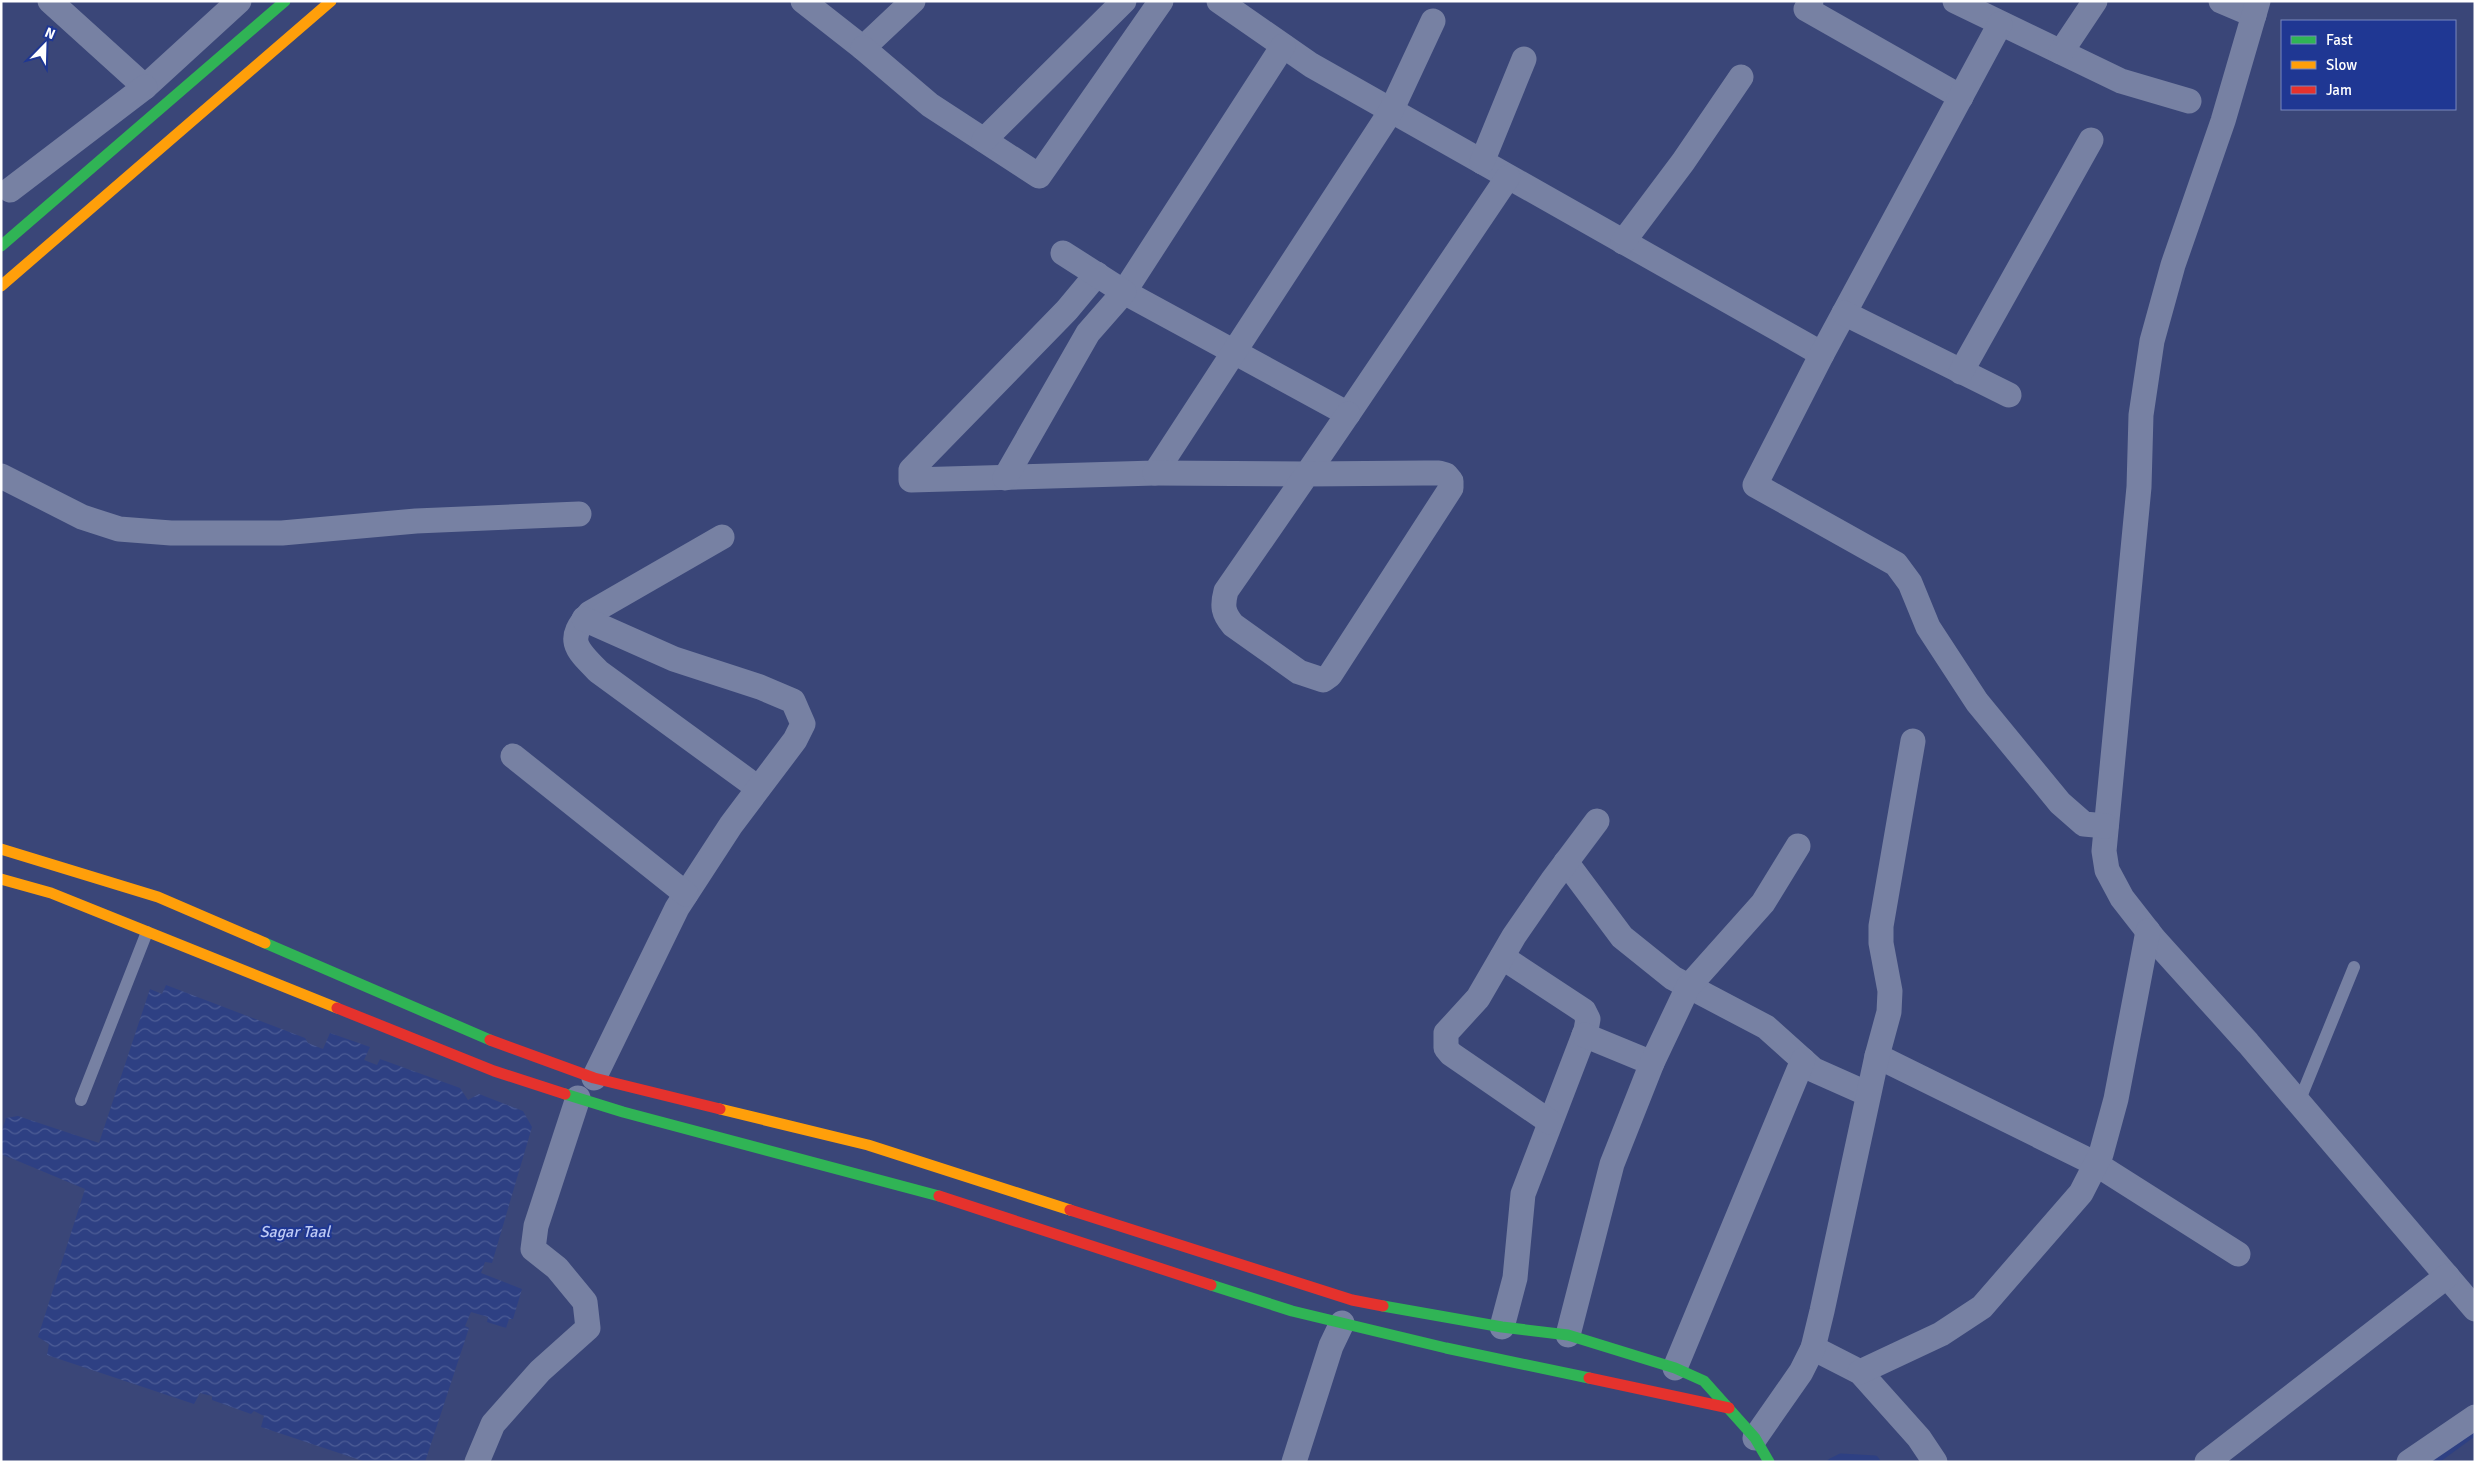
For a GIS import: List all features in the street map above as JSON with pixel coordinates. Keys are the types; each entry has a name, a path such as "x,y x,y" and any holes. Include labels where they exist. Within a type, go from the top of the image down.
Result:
{"street":[{"path":"50,1 145,87"},
{"path":"4,191 145,87 239,1"},
{"path":"1,246 285,1"},
{"path":"1,286 331,1"},
{"path":"803,1 930,105 1039,176 1161,1"},
{"path":"862,48 913,1"},
{"path":"984,140 1124,1"},
{"path":"1811,1 1806,9 1961,97"},
{"path":"1955,1 2121,80 2189,102"},
{"path":"2061,52 2095,1"},
{"path":"2221,1 2256,8 2223,121 2173,265 2152,341 2141,415 2139,487 2106,826 2104,851 2107,870 2122,898 2148,931 2299,1102 2475,1308"},
{"path":"1223,2 1312,65 1822,354"},
{"path":"1155,473 1391,111 1433,21"},
{"path":"2000,24 1822,354 1755,485 1896,564 1910,583 1928,627 1977,702 2060,803 2084,824 2106,826"},
{"path":"1005,478 1088,333 1124,292 1283,46"},
{"path":"1482,162 1524,59"},
{"path":"1623,242 1683,162 1741,77"},
{"path":"1961,372 2091,140"},
{"path":"1097,274 1067,310 911,470 911,480 1155,473 1307,474 1439,473 1446,475 1451,481 1451,488 1345,654 1330,675 1323,680 1299,672 1233,625 1224,616 1222,603 1226,591 1307,474 1348,414 1508,177"},
{"path":"1063,253 1124,292 1348,414"},
{"path":"1844,313 2009,395"},
{"path":"1,476 82,517 119,529 171,533 282,533 416,521 579,514"},
{"path":"722,537 590,613 578,625 576,641 582,655 600,672 758,788"},
{"path":"584,619 674,659 760,687 793,702 803,724 795,740 731,825 686,894 594,1078"},
{"path":"1755,1438 1801,1372 1813,1348 1876,1056 1889,1012 1890,990 1881,943 1881,926 1913,741"},
{"path":"513,756 686,894"},
{"path":"1550,1122 1451,1054 1446,1048 1446,1033 1478,998 1502,957 1566,862 1597,821"},
{"path":"1568,1335 1612,1164 1652,1063 1688,987 1763,903 1798,846"},
{"path":"1,849 158,897 512,1050 594,1078 868,1145 1352,1300 1502,1327 1568,1335 1675,1368 1704,1381 1755,1438 1769,1462"},
{"path":"1566,862 1622,937 1673,978 1766,1027 1814,1070 1868,1094"},
{"path":"1,879 51,893 494,1071 623,1112 924,1192 1292,1310 1456,1350 1729,1408"},
{"path":"1860,1372 1941,1334 1982,1307 2081,1193 2101,1154 2116,1099 2148,931"},
{"path":"1502,957 1584,1011 1588,1019 1584,1035 1523,1194 1515,1278 1502,1327"},
{"path":"1584,1035 1652,1063"},
{"path":"1876,1056 2096,1164 2238,1254"},
{"path":"1675,1368 1802,1060"},
{"path":"477,1462 493,1424 540,1371 588,1328 585,1302 558,1268 533,1249 536,1226 578,1098"},
{"path":"2207,1462 2447,1276"},
{"path":"1294,1462 1331,1346 1342,1323"},
{"path":"1813,1348 1860,1372 1919,1438 1936,1462"},
{"path":"2409,1462 2475,1417"}],"lane":[{"path":"81,1100 147,932"},
{"path":"2299,1102 2354,967"}],"water":[{"name":"Sagar Taal","path":"166,985 305,1038 308,1043 323,1049 330,1033 370,1047 364,1060 377,1065 380,1059 460,1088 468,1100 479,1094 523,1111 532,1127 492,1263 485,1262 481,1273 522,1289 513,1319 509,1319 506,1328 487,1322 488,1317 471,1312 465,1326 469,1328 425,1462 366,1462 261,1427 264,1416 254,1411 251,1414 212,1400 212,1396 200,1393 194,1404 47,1355 49,1344 38,1337 85,1189 1,1154 1,1134 6,1118 18,1116 99,1143 150,989 162,994"}],"waterway":[{"path":"2434,1462 2475,1432"},
{"path":"1831,1462 1841,1457 1875,1459 1877,1462"}],"traffic: fast":[{"path":"1,246 285,1"},
{"path":"265,943 490,1040"},
{"path":"565,1094 623,1112 939,1196"},
{"path":"1211,1285 1292,1311 1446,1348 1589,1378"},
{"path":"1383,1306 1502,1327 1568,1335 1675,1368 1704,1381 1755,1438 1769,1462"}],"traffic: slow":[{"path":"1,286 331,1"},
{"path":"1,849 158,897 265,943"},
{"path":"1,879 51,893 337,1008"},
{"path":"720,1109 868,1145 1070,1210"}],"traffic: jam":[{"path":"337,1008 494,1071 565,1094"},
{"path":"490,1040 594,1078 720,1109"},
{"path":"939,1196 1211,1285"},
{"path":"1070,1210 1352,1300 1383,1306"},
{"path":"1589,1378 1729,1408"}]}
